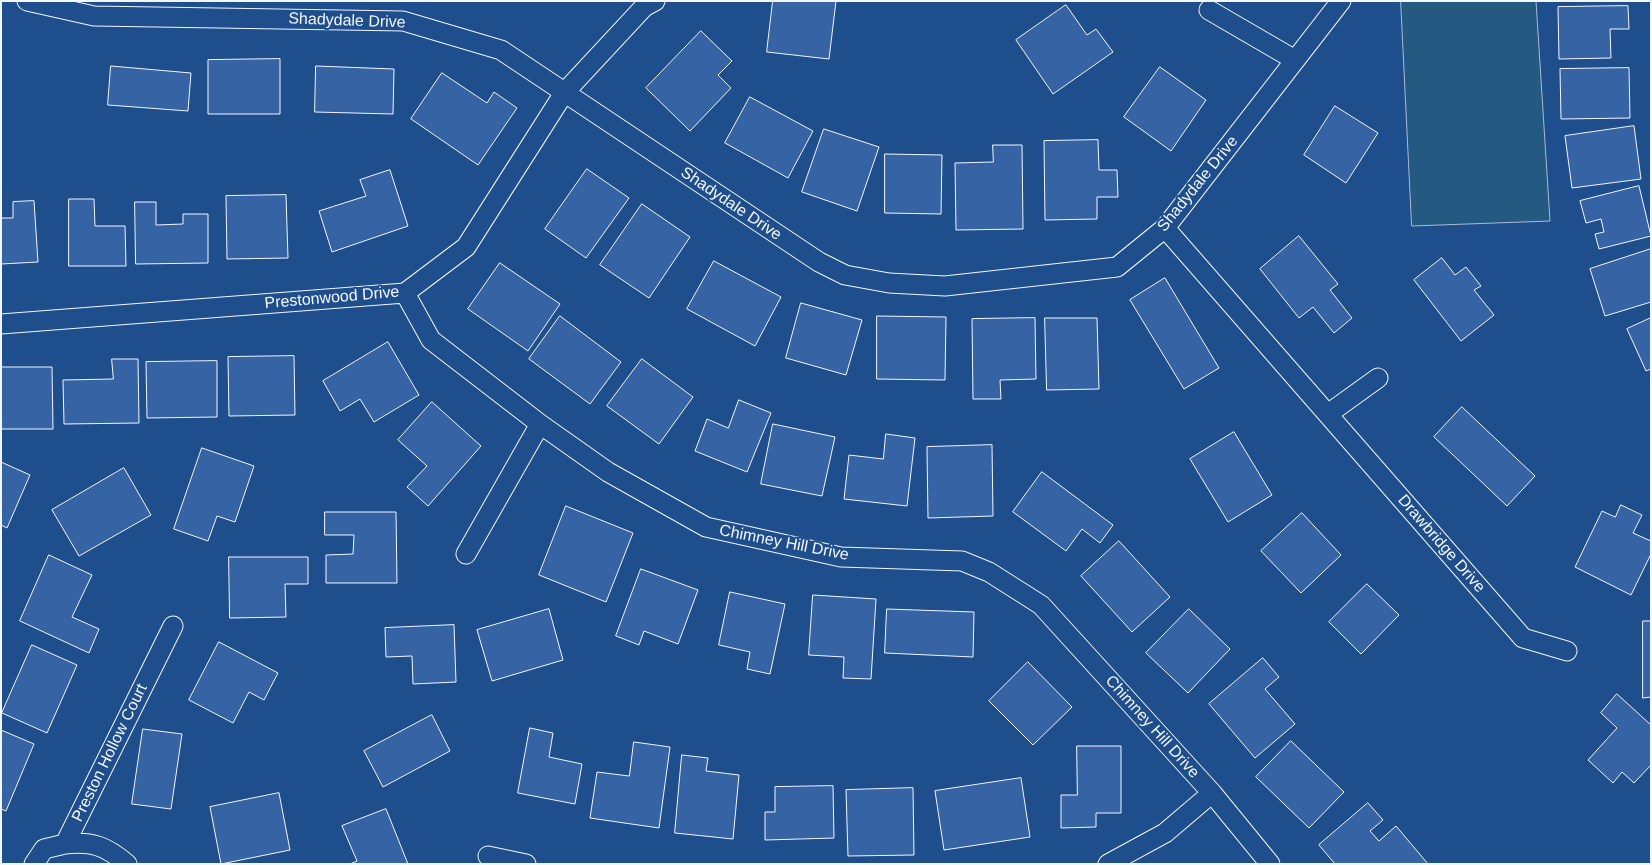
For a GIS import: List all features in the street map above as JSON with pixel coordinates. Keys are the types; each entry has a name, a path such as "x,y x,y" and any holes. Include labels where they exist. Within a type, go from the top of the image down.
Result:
{"street":[{"name":"Shadydale Drive","path":"27,1 94,16 403,21 501,50 819,262 845,275 889,283 945,286 1117,267 1165,228 1341,1"},
{"name":"Prestonwood Drive","path":"1,324 405,294 466,248 564,93 644,7 655,1"},
{"path":"1209,10 1295,60"},
{"name":"Drawbridge Drive","path":"1165,228 1522,638 1567,651"},
{"name":"Chimney Hill Drive","path":"405,294 432,340 540,424 608,472 706,527 841,557 962,561 989,572 1041,605 1212,792 1270,864"},
{"path":"1328,414 1378,378"},
{"path":"466,554 540,424"},
{"name":"Preston Hollow Court","path":"65,844 173,626"},
{"path":"1108,864 1165,833 1212,792"},
{"path":"34,864 44,848 81,842 96,845 114,854 127,864"},
{"path":"488,856 526,864"}],"shaded area":[{"path":"1401,1 1536,1 1550,221 1412,226"}],"building":[{"path":"773,1 836,1 829,59 767,52"},
{"path":"1066,5 1087,35 1096,29 1113,52 1053,94 1016,40"},
{"path":"1628,6 1629,29 1610,29 1611,58 1559,59 1558,7"},
{"path":"701,31 732,61 718,75 731,88 690,131 646,88"},
{"path":"280,59 280,114 208,114 208,60"},
{"path":"111,66 191,73 188,111 108,105"},
{"path":"316,66 394,69 393,114 315,112"},
{"path":"1160,67 1206,100 1171,151 1124,117"},
{"path":"1629,68 1630,118 1561,119 1560,69"},
{"path":"442,73 487,103 494,92 517,108 478,165 411,119"},
{"path":"750,97 813,131 788,178 725,143"},
{"path":"1335,106 1378,133 1346,183 1304,155"},
{"path":"1634,126 1641,179 1572,188 1565,136"},
{"path":"824,129 879,147 857,211 802,192"},
{"path":"1098,140 1099,170 1117,170 1118,197 1097,197 1097,219 1045,220 1044,141"},
{"path":"993,145 1022,145 1023,229 956,230 955,163 993,162"},
{"path":"885,154 942,155 941,214 885,213"},
{"path":"587,169 629,198 586,258 545,229"},
{"path":"390,170 408,226 332,252 319,211 366,196 360,180"},
{"path":"1639,186 1651,236 1599,249 1595,234 1604,232 1601,219 1586,223 1580,201"},
{"path":"286,195 288,258 227,259 226,196"},
{"path":"69,199 94,199 95,226 125,226 126,266 69,266"},
{"path":"34,201 38,262 1,264 1,218 13,218 13,202"},
{"path":"135,202 156,202 156,225 183,224 183,214 208,214 208,263 136,264"},
{"path":"642,204 690,237 649,298 600,265"},
{"path":"1299,236 1338,284 1330,290 1352,318 1334,333 1313,307 1299,318 1260,269"},
{"path":"1651,249 1651,302 1605,316 1590,269"},
{"path":"1442,258 1455,275 1466,267 1481,286 1474,290 1494,315 1461,341 1414,280"},
{"path":"714,261 781,297 755,346 687,309"},
{"path":"500,263 560,304 528,351 468,309"},
{"path":"1165,278 1219,368 1184,389 1130,300"},
{"path":"801,303 862,320 846,375 786,358"},
{"path":"560,316 621,362 590,404 529,359"},
{"path":"877,316 946,317 945,380 877,379"},
{"path":"1035,318 1036,379 1000,380 1001,399 973,399 972,319"},
{"path":"1045,318 1097,318 1099,389 1047,390"},
{"path":"1651,318 1651,369 1646,371 1627,329"},
{"path":"388,342 419,395 374,422 360,399 340,411 323,381"},
{"path":"294,356 295,415 229,416 228,357"},
{"path":"112,359 138,359 139,423 64,424 63,380 113,379"},
{"path":"642,359 693,397 659,444 607,406"},
{"path":"217,361 217,417 147,418 146,362"},
{"path":"1,367 52,367 53,429 1,429"},
{"path":"739,400 771,413 747,472 695,451 707,419 728,428"},
{"path":"432,402 481,446 428,506 407,487 427,466 398,440"},
{"path":"1462,407 1535,476 1507,506 1434,437"},
{"path":"773,424 835,437 822,496 761,484"},
{"path":"1234,432 1272,495 1228,522 1190,459"},
{"path":"886,434 915,438 907,506 844,499 849,455 883,459"},
{"path":"992,445 993,516 928,518 927,447"},
{"path":"202,448 254,466 235,522 217,516 208,541 174,529"},
{"path":"1,462 30,475 7,528 1,525"},
{"path":"124,468 151,515 79,556 52,510"},
{"path":"1042,472 1113,525 1100,543 1082,529 1066,551 1013,512"},
{"path":"1621,505 1642,515 1633,533 1651,541 1651,554 1631,595 1575,567 1602,511 1615,517"},
{"path":"566,506 633,533 606,602 539,575"},
{"path":"325,512 396,512 397,583 326,583 326,555 353,554 354,535 325,535"},
{"path":"1302,513 1341,555 1301,593 1261,551"},
{"path":"1119,541 1170,597 1132,632 1081,576"},
{"path":"49,555 92,575 72,617 99,629 89,653 20,621"},
{"path":"229,557 308,557 308,584 285,584 286,617 230,618"},
{"path":"641,569 698,590 678,644 644,631 639,645 616,636"},
{"path":"1367,584 1399,615 1361,654 1329,622"},
{"path":"730,592 785,604 770,674 747,669 750,652 719,645"},
{"path":"813,595 876,599 871,679 843,678 844,657 809,655"},
{"path":"549,609 563,660 492,681 477,630"},
{"path":"887,609 974,612 973,657 885,653"},
{"path":"1189,609 1230,649 1188,693 1146,653"},
{"path":"1643,621 1651,621 1651,697 1643,698"},
{"path":"454,625 456,682 413,684 412,656 386,657 385,628"},
{"path":"219,642 278,673 264,700 249,692 233,723 189,700"},
{"path":"32,645 77,665 47,733 2,713"},
{"path":"1263,658 1279,677 1265,689 1295,724 1255,758 1209,704"},
{"path":"1028,662 1072,707 1033,745 989,701"},
{"path":"1617,694 1651,725 1651,765 1634,783 1622,772 1613,783 1588,760 1617,728 1601,713"},
{"path":"432,715 450,751 383,787 364,751"},
{"path":"530,728 553,733 549,757 582,764 575,804 518,793"},
{"path":"143,729 182,734 171,809 132,804"},
{"path":"1,730 34,744 6,811 1,809"},
{"path":"1291,741 1344,792 1309,828 1256,777"},
{"path":"634,742 670,747 659,828 590,818 597,772 629,776"},
{"path":"1077,746 1121,746 1121,813 1096,813 1096,827 1061,828 1061,795 1077,795"},
{"path":"682,755 708,758 706,771 739,775 733,839 675,833"},
{"path":"1021,778 1030,837 944,850 935,791"},
{"path":"833,786 834,838 765,840 765,812 775,812 775,787"},
{"path":"913,788 914,855 848,856 846,790"},
{"path":"279,793 290,850 221,864 210,807"},
{"path":"1368,803 1383,820 1370,831 1379,841 1396,826 1428,864 1335,864 1319,845"},
{"path":"386,809 408,864 350,864 357,861 342,826"}]}
